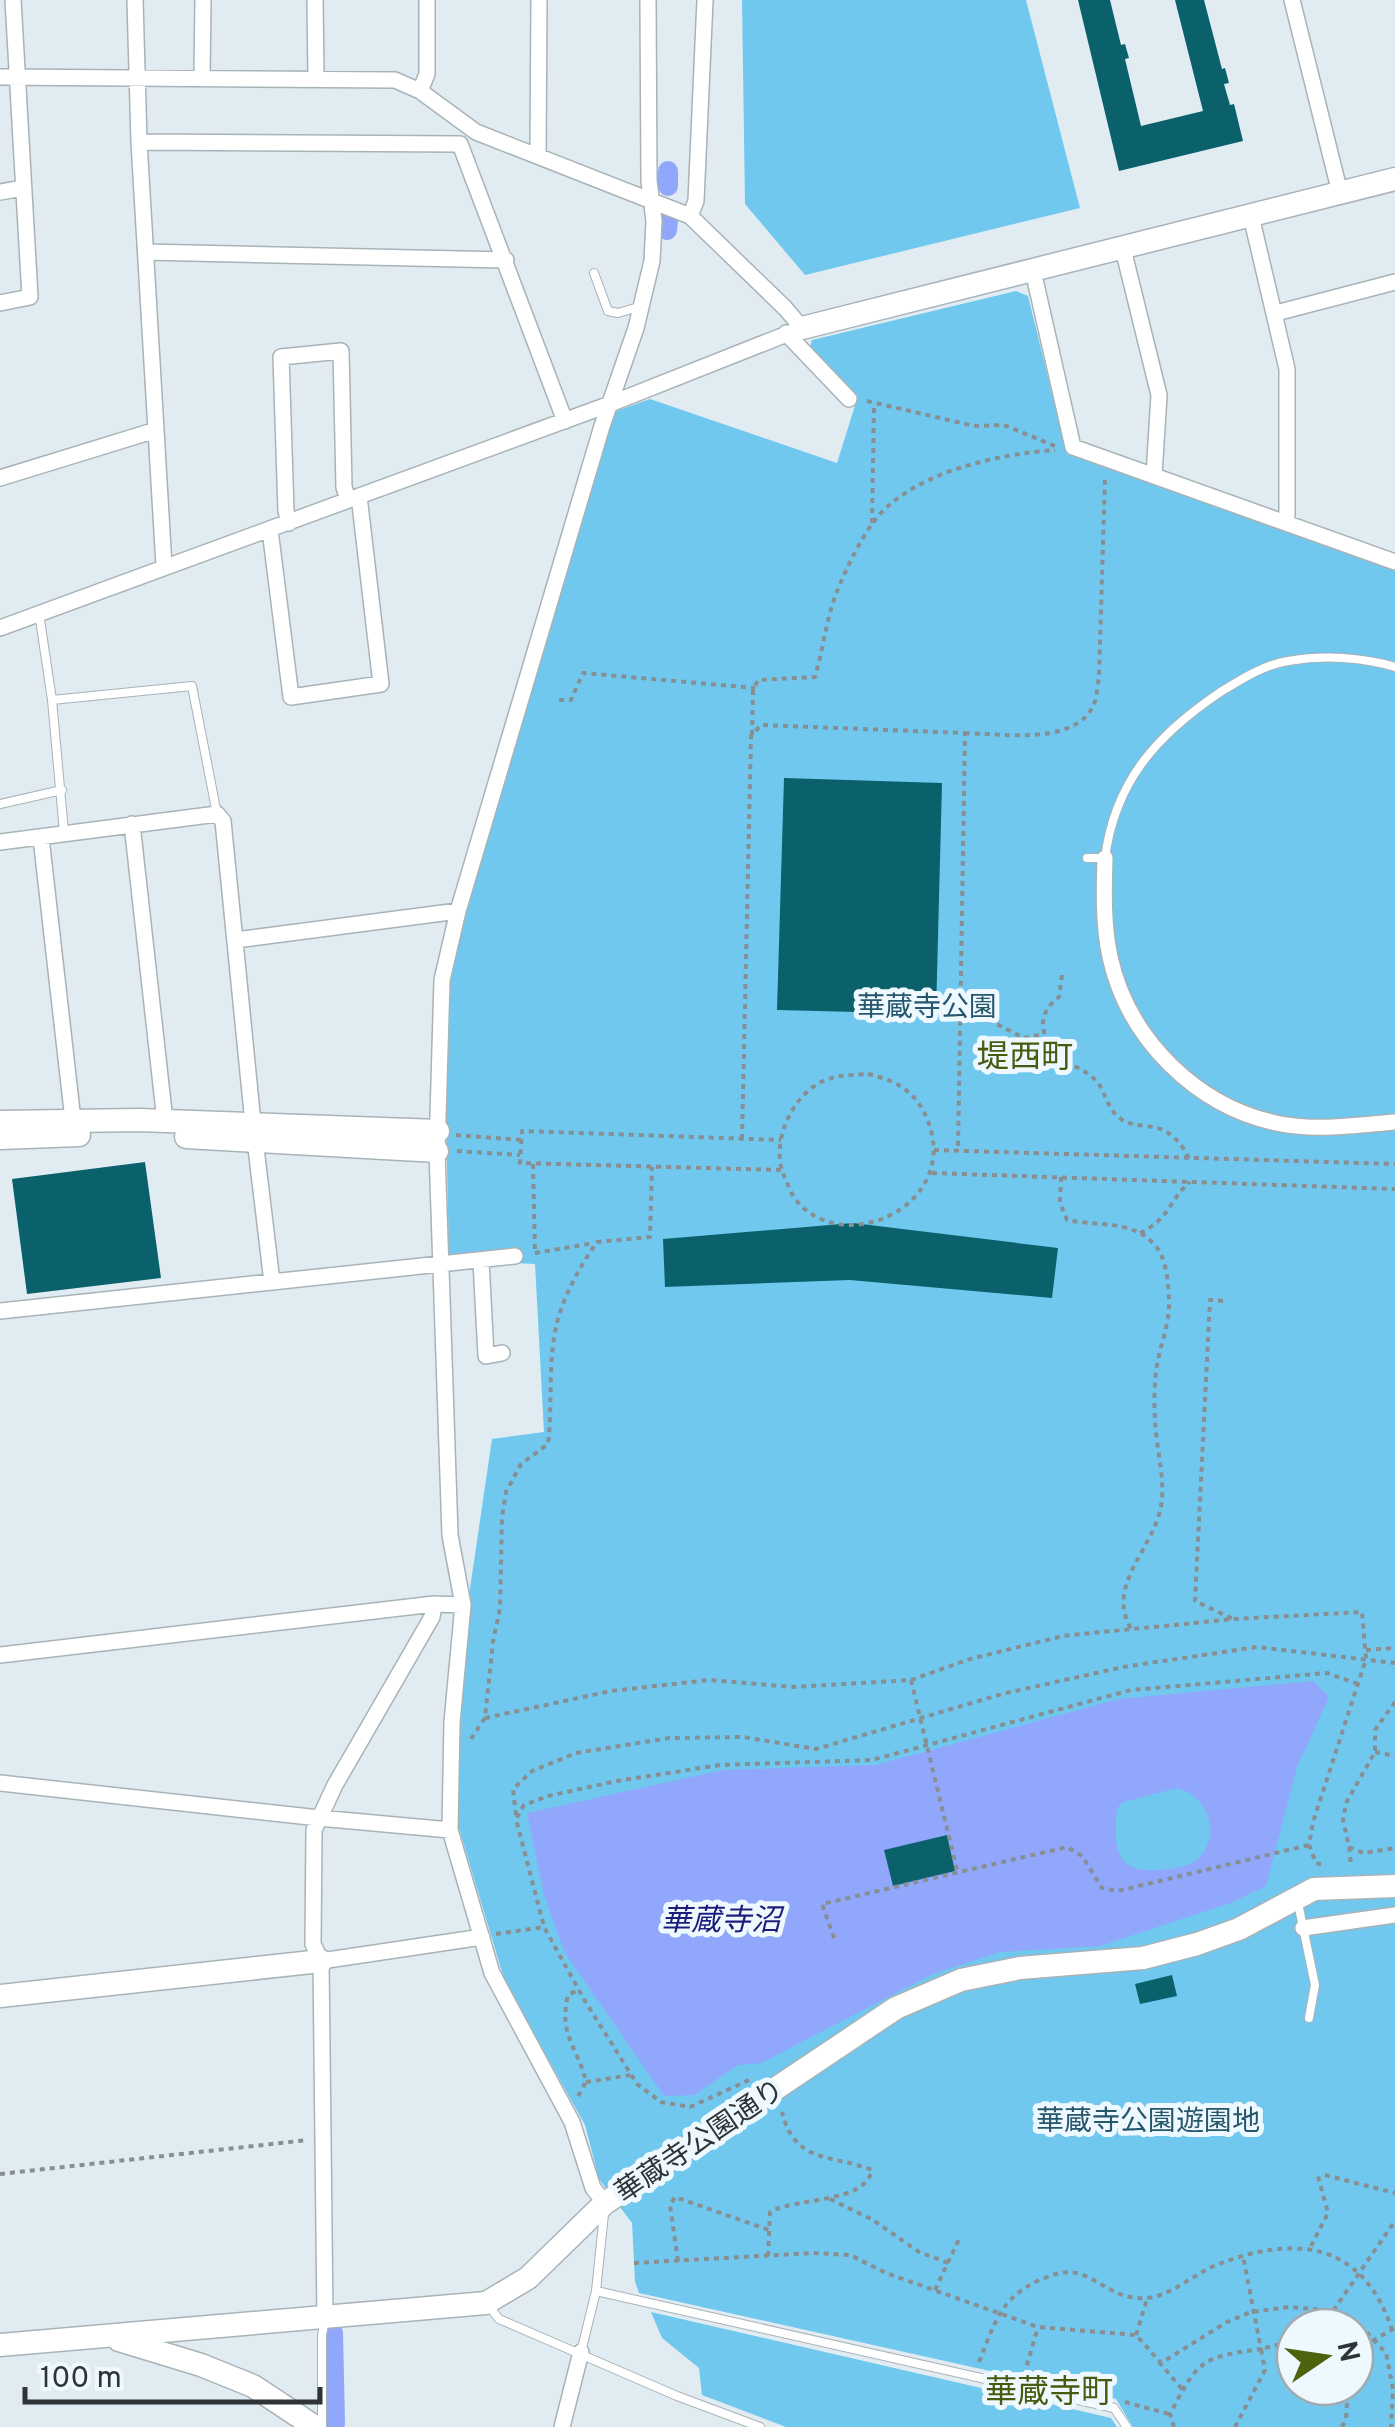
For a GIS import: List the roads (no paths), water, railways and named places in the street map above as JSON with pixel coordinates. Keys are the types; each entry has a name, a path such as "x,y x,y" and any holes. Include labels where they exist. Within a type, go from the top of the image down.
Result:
{"street":[{"path":"0,303 30,297 23,188 8,77 12,0"},
{"path":"136,0 139,142 164,566"},
{"path":"202,77 203,0"},
{"path":"315,0 316,78"},
{"path":"420,91 427,74 427,0"},
{"path":"538,156 539,0"},
{"path":"605,2203 593,2188 572,2122 498,1985 487,1936 450,1830 452,1722 462,1605 450,1535 440,1266 442,980 458,911 642,306 652,261 648,0"},
{"path":"690,216 696,201 705,0"},
{"path":"1292,0 1340,193"},
{"path":"8,77 396,80 420,91 476,132 690,216 786,308 794,331 849,398"},
{"path":"139,142 460,144 565,421"},
{"path":"0,628 565,421 794,331 1395,179"},
{"path":"0,192 23,188"},
{"path":"1251,216 1288,368 1284,521"},
{"path":"1123,248 1159,395 1154,475"},
{"path":"146,252 506,260"},
{"path":"1032,272 1073,446 1395,562"},
{"path":"1276,313 1395,282"},
{"path":"270,530 291,696 381,684 354,498 344,487 341,351 281,357 286,510 290,523"},
{"path":"0,478 156,430"},
{"path":"0,842 217,814 223,821 272,1282"},
{"path":"132,824 165,1121"},
{"path":"41,838 73,1120"},
{"path":"1105,858 1104,899 1110,957 1129,1012 1156,1051 1186,1079 1240,1112 1282,1124 1323,1127 1395,1122"},
{"path":"236,940 458,911"},
{"path":"0,1122 165,1121 254,1131 442,1142"},
{"path":"0,1138 254,1131"},
{"path":"0,1311 515,1256"},
{"path":"482,1261 486,1356 502,1353"},
{"path":"0,1655 434,1604 462,1605"},
{"path":"326,2318 321,1961 313,1944 312,1905 314,1830 432,1617 434,1604"},
{"path":"0,1782 450,1830"},
{"name":"華蔵寺公園通り","path":"0,2345 486,2304 528,2278 605,2203 896,2008 962,1980 1020,1968 1143,1958 1197,1944 1239,1930 1314,1889 1395,1886"},
{"path":"1303,1928 1395,1916"},
{"path":"0,1996 321,1961 487,1936"},
{"path":"104,2336 201,2365 253,2386 318,2427"},
{"path":"562,2427 581,2352"}],"lane":[{"path":"594,273 608,311 618,313 642,306"},
{"path":"39,613 52,700 64,834"},
{"path":"1088,858 1105,858 1132,777 1160,738 1244,677 1285,661 1332,657 1395,667"},
{"path":"52,700 192,686 217,814"},
{"path":"0,804 62,790"},
{"path":"1297,1898 1315,1985 1309,2018"},
{"path":"581,2352 596,2290 605,2203"},
{"path":"596,2290 1114,2408 1127,2427"},
{"path":"486,2304 499,2319 760,2427"},
{"path":"318,2427 326,2318"}],"water":[{"name":"華蔵寺沼","path":"1313,1681 1329,1697 1297,1767 1266,1886 1233,1902 1100,1946 1000,1952 933,1974 761,2063 738,2065 694,2095 664,2096 565,1953 544,1895 527,1813 723,1770 876,1765 1119,1699","holes":["1177,1788 1188,1792 1209,1819 1209,1841 1196,1860 1159,1870 1144,1870 1124,1862 1117,1844 1117,1808 1123,1802"]}],"waterway":[{"path":"668,171 668,186"},
{"path":"667,230 668,221"},
{"path":"333,2333 335,2423"}],"district":[{"name":"堤西町","path":"1025,1056"},
{"name":"華蔵寺町","path":"1049,2391"}],"park label":[{"name":"華蔵寺公園","path":"927,1006"},
{"name":"華蔵寺公園遊園地","path":"1148,2120"}]}
